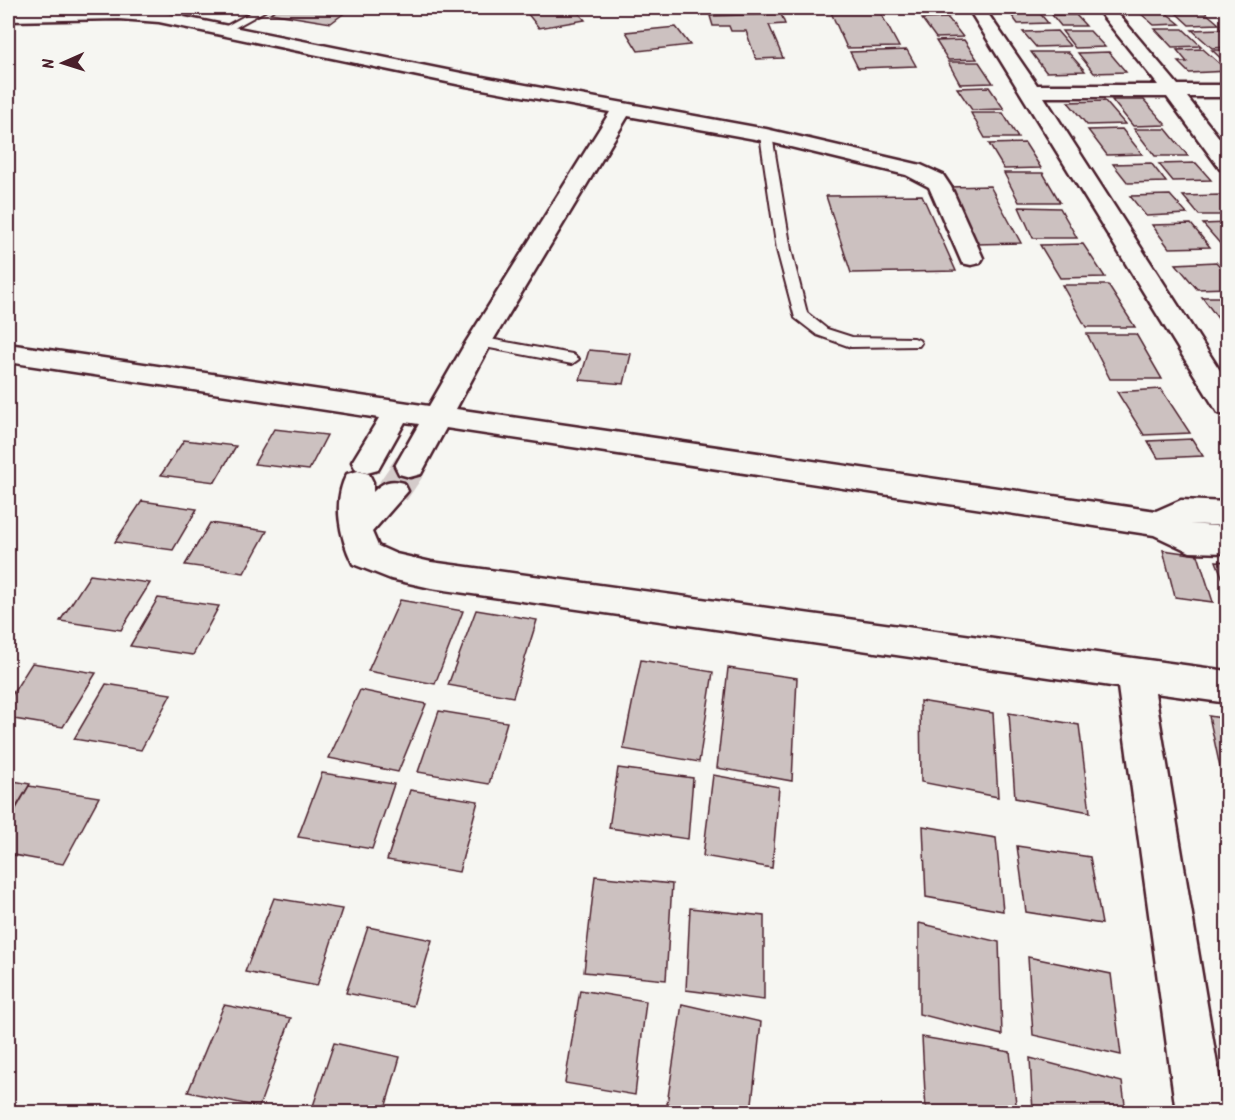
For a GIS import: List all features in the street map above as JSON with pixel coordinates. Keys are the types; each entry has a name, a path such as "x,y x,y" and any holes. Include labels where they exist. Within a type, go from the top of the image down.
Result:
{"street":[{"path":"976,8 1031,91 1227,406"},
{"path":"1104,8 1173,91 1227,164"},
{"path":"8,16 119,14 171,20 766,135 913,170 935,180 972,258"},
{"path":"1031,91 1227,91"},
{"path":"355,529 401,479 439,417 479,342 622,109"},
{"path":"8,353 1160,524 1190,539 1227,540"},
{"path":"397,411 362,472 355,529 366,555 391,566 431,575 1227,687"},
{"path":"1160,524 1181,512 1227,513"},
{"path":"1134,674 1201,1113"}],"lane":[{"path":"171,20 192,8"},
{"path":"224,30 265,8"},
{"path":"766,135 784,250 800,315 822,332 851,342 914,344"},
{"path":"479,342 572,359"}],"building":[{"path":"203,8 243,8 236,13"},
{"path":"278,8 324,8 347,11 331,23 270,13"},
{"path":"523,8 574,8 585,20 539,28"},
{"path":"829,8 878,8 899,47 847,48"},
{"path":"919,8 944,8 950,16 924,16"},
{"path":"1038,11 1048,23 1018,24 1009,12"},
{"path":"1165,12 1180,24 1154,25 1140,13"},
{"path":"1205,12 1219,24 1189,25 1176,13"},
{"path":"781,14 785,24 769,25 783,58 756,59 746,31 731,31 729,26 713,26 710,16"},
{"path":"1052,15 1076,15 1086,26 1061,26"},
{"path":"948,18 963,37 936,38 922,19"},
{"path":"676,27 690,45 638,51 626,32"},
{"path":"1155,29 1183,29 1201,46 1172,47"},
{"path":"1222,29 1228,34 1228,47 1212,48 1192,30"},
{"path":"1057,31 1070,46 1036,47 1023,32"},
{"path":"1062,31 1090,31 1105,47 1075,48"},
{"path":"964,40 977,59 948,60 936,41"},
{"path":"1203,49 1228,71 1189,73 1178,62 1187,62 1177,50"},
{"path":"907,50 916,66 858,68 850,52"},
{"path":"1212,50 1228,50 1228,65"},
{"path":"1031,52 1068,52 1085,71 1046,72"},
{"path":"1109,52 1126,72 1094,73 1078,53"},
{"path":"948,62 979,62 993,83 960,84"},
{"path":"989,87 1004,109 972,110 957,88"},
{"path":"1112,100 1144,100 1166,125 1133,126"},
{"path":"1105,101 1125,124 1087,125 1068,102"},
{"path":"971,113 1003,113 1018,138 985,138"},
{"path":"1122,129 1142,154 1107,155 1088,130"},
{"path":"1134,129 1166,129 1188,156 1155,156"},
{"path":"1025,143 1041,168 1004,169 989,144"},
{"path":"1151,163 1166,182 1128,183 1113,164"},
{"path":"1196,163 1211,180 1173,181 1159,164"},
{"path":"1004,173 1043,173 1060,202 1019,202"},
{"path":"990,186 1021,243 976,244 948,187"},
{"path":"922,195 956,271 851,273 826,196"},
{"path":"1170,195 1187,214 1146,216 1130,196"},
{"path":"1222,195 1228,202 1228,215 1199,215 1183,196"},
{"path":"1019,207 1060,208 1077,238 1033,238"},
{"path":"1228,223 1228,247 1223,247 1203,224"},
{"path":"1191,224 1210,247 1169,248 1152,225"},
{"path":"1083,244 1105,277 1060,278 1040,245"},
{"path":"1216,262 1228,275 1228,288 1197,289 1176,264"},
{"path":"1062,285 1108,285 1135,327 1086,327"},
{"path":"1202,297 1228,297 1228,332"},
{"path":"1087,334 1136,334 1162,379 1110,379"},
{"path":"589,350 631,354 624,384 580,380"},
{"path":"1161,389 1190,433 1144,435 1117,392"},
{"path":"274,429 327,435 309,470 254,464"},
{"path":"1192,439 1203,456 1158,458 1148,441"},
{"path":"184,440 236,446 215,482 161,475"},
{"path":"142,501 197,509 173,550 115,542"},
{"path":"210,523 267,531 244,573 185,565"},
{"path":"1163,550 1198,555 1213,602 1175,597"},
{"path":"1216,561 1228,562 1228,592"},
{"path":"90,575 150,583 121,630 60,621"},
{"path":"158,598 219,606 193,655 130,646"},
{"path":"400,600 463,611 435,684 368,671"},
{"path":"476,610 537,620 513,697 448,685"},
{"path":"641,660 713,672 699,762 623,749"},
{"path":"32,663 96,673 63,727 8,718 8,701"},
{"path":"728,668 797,678 792,781 717,768"},
{"path":"106,684 171,694 141,750 74,739"},
{"path":"360,690 426,704 398,772 329,758"},
{"path":"920,701 993,713 998,797 921,782"},
{"path":"439,711 507,722 489,784 418,772"},
{"path":"1009,713 1079,725 1090,812 1015,798"},
{"path":"1209,716 1228,719 1228,800 1227,800"},
{"path":"618,768 693,778 688,839 609,828"},
{"path":"322,773 394,784 372,849 298,837"},
{"path":"713,775 779,787 772,868 703,856"},
{"path":"8,780 30,784 8,821"},
{"path":"29,786 99,797 63,864 8,854 8,823"},
{"path":"410,790 478,801 459,872 387,860"},
{"path":"923,826 996,838 1003,911 926,897"},
{"path":"1017,846 1090,857 1102,924 1026,912"},
{"path":"595,876 672,884 666,980 584,972"},
{"path":"274,898 342,909 317,986 245,972"},
{"path":"690,908 764,916 764,1000 686,990"},
{"path":"919,923 999,942 1002,1035 919,1014"},
{"path":"368,927 432,940 413,1006 346,993"},
{"path":"1028,957 1111,974 1121,1055 1033,1035"},
{"path":"580,990 646,1001 635,1095 565,1083"},
{"path":"682,1004 761,1022 751,1112 700,1112 667,1104"},
{"path":"224,1005 291,1018 259,1107 188,1092"},
{"path":"922,1037 1010,1052 1017,1112 926,1112"},
{"path":"334,1043 400,1057 384,1112 311,1112"},
{"path":"1030,1058 1122,1082 1126,1112 1033,1112"}],"tunnel":[{"path":"393,491 410,466"}]}
